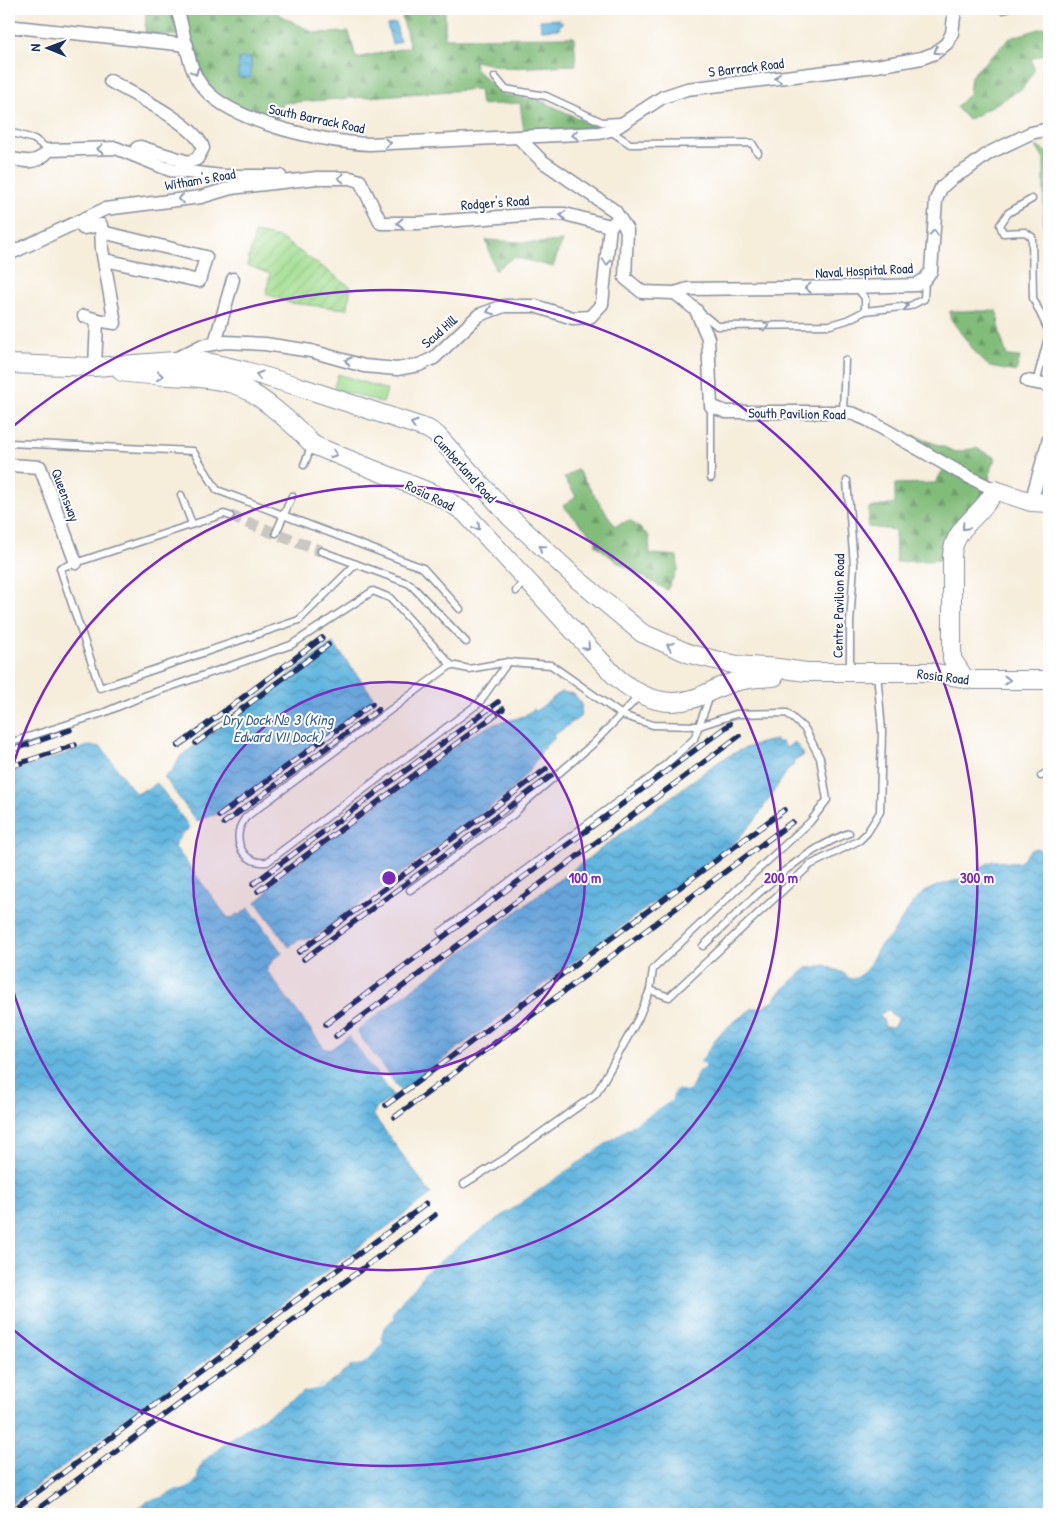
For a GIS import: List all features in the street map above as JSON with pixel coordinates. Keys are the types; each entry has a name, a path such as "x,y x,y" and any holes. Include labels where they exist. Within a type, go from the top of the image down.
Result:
{"main road":[{"name":"Rosia Road","path":"9,364 95,367 170,361"},
{"name":"Cumberland Road","path":"170,361 200,361 246,371 432,431 511,518 634,628 650,638 690,654 716,661"},
{"name":"Rosia Road","path":"95,367 135,374 201,379 234,384 272,407 312,444 434,494 451,503 465,513 521,585 614,676 624,684 652,699 670,702 692,699 725,685 751,679 779,677 806,672 931,672 965,679 1049,680"},
{"path":"965,679 952,659 953,544 961,530 988,502 995,490"},
{"name":"South Pavilion Road","path":"995,490 1031,502 1049,504"},
{"path":"931,672 946,665 952,659"},
{"name":"Rosia Road","path":"716,661 806,672"},
{"path":"712,691 718,675 716,661"}],"street":[{"name":"South Barrack Road","path":"177,9 194,72 200,83 219,103 234,112 256,121 288,130 368,144 518,137"},
{"name":"S Barrack Road","path":"518,137 599,133 627,121 664,97 687,89 876,66 930,55 943,48 950,38 955,9"},
{"path":"16,28 187,46"},
{"path":"110,81 169,115 199,138 203,148 197,158 188,162 140,147 137,148 134,155"},
{"name":"Naval Hospital Road","path":"615,222 628,230 625,278 642,292 675,293 688,289 916,285 925,279 931,271 936,200 942,188 952,178 989,154 1031,133 1049,129"},
{"path":"518,137 542,161 613,208 615,222"},
{"path":"9,158 24,162 42,159 49,150 116,148 170,170 222,176 266,175 317,178"},
{"name":"Witham's Road","path":"9,254 105,209 201,197 231,188 317,178 350,178 360,181 381,223"},
{"name":"Rodger's Road","path":"381,223 539,214 565,214 615,222"},
{"path":"79,221 83,228 101,225 102,249 115,323 84,316"},
{"name":"Scud Hill","path":"170,361 201,346 225,342 265,344 311,351 364,366 397,369 419,365 434,358 480,315 504,306 535,306 573,318 590,316 602,304 615,222"},
{"path":"102,232 206,257 199,281 104,260"},
{"path":"215,343 233,279"},
{"path":"675,293 696,310 708,338 711,406"},
{"path":"95,367 97,320"},
{"path":"1031,382 1049,385"},
{"name":"South Pavilion Road","path":"711,406 726,412 843,412 854,414 995,490"},
{"path":"1031,502 1049,439"},
{"name":"Queensway","path":"9,465 40,467 76,563"}],"lane":[{"path":"1001,9 1007,9"},
{"path":"495,77 505,89 546,96 602,122 627,121"},
{"path":"609,130 630,144 752,143 758,153"},
{"path":"9,132 34,139 49,150"},
{"path":"1031,382 1049,333 1033,298 1032,237 1025,232 1003,233 1000,225 1008,213 1032,199"},
{"path":"696,310 717,326 830,325 865,311 910,306 924,299 925,279"},
{"path":"857,287 865,298 865,311"},
{"path":"708,338 717,326"},
{"path":"843,412 845,360"},
{"path":"711,406 711,478"},
{"path":"9,443 193,451 217,490 423,568 460,609"},
{"path":"304,465 312,444"},
{"name":"Centre Pavilion Road","path":"846,482 854,565 850,623 850,671"},
{"path":"182,495 192,524"},
{"path":"276,534 292,496"},
{"path":"230,516 224,514 60,568 100,688 299,620 356,564"},
{"path":"321,551 410,584 466,642"},
{"path":"9,743 103,713 141,696 291,645 373,591 390,598 451,664 469,669 508,662 551,665 622,715 653,725 699,726 736,714 787,713 805,729 820,758 827,800 810,822 752,874 654,969 650,990 638,1019 596,1094 506,1158 464,1184"},
{"path":"451,664 246,816 239,830 239,842 242,853 257,863 267,862 479,703 508,662"},
{"path":"650,990 669,997 810,865 860,840 867,833 880,812 882,731 877,672"},
{"path":"441,932 654,776 694,739 712,691"},
{"path":"410,890 514,814 525,802 594,744 641,694"},
{"path":"1041,776 1049,771"},
{"path":"703,946 789,867 823,845 849,832"}],"green space":[{"path":"146,9 169,9 172,13 178,36 145,33"},
{"path":"182,9 277,9 279,15 315,33 349,32 356,58 410,47 400,9 445,9 445,38 574,37 576,65 509,68 474,61 475,69 504,95 542,101 598,128 524,131 520,103 481,105 479,89 283,103 277,119 243,109 222,98 204,79"},
{"path":"1049,26 1049,53 1031,59 1034,70 1023,88 968,120 956,107 969,94 971,76 1010,38"},
{"path":"1036,146 1049,154 1048,241 1044,241 1044,160"},
{"path":"255,233 280,238 351,287 347,309 290,303 266,294 270,274 247,265"},
{"path":"486,240 538,243 562,241 553,267 514,257 495,270"},
{"path":"950,311 997,311 1000,334 1007,356 1020,357 1016,372 990,367 978,356 950,318"},
{"path":"338,374 387,390 383,403 334,388"},
{"path":"913,435 956,452 976,448 996,458 991,467 987,494 945,560 896,562 895,530 868,527 869,508 895,504 895,484 935,483 949,461 910,440"},
{"path":"577,469 615,526 630,520 649,536 650,554 677,556 678,568 667,590 617,562 596,545 596,540 563,506 576,496 564,478"}],"water":[{"path":"559,19 559,22 562,21 560,29 541,30 540,20"},
{"path":"396,23 400,42 392,44 387,25"},
{"path":"239,58 251,58 251,78 238,77"},
{"name":"Dry Dock № 3 (King Edward VII Dock)","path":"333,643 375,699 222,813 205,817 197,822 164,777 172,771 181,756"},
{"path":"561,692 574,694 582,704 580,717 553,736 555,738 545,746 530,769 510,792 315,937 298,940 289,947 256,902 265,895 273,881 468,737 492,725 524,716 534,709 536,711"},
{"path":"776,740 776,742 782,742 786,748 795,742 804,755 793,762 794,765 789,768 755,820 735,842 400,1091 356,1031 715,764 759,743"},
{"path":"88,746 101,747 135,793 147,790 157,783 190,828 180,835 181,837 175,842 175,847 227,917 232,918 249,908 282,953 267,966 267,971 324,1048 330,1050 349,1036 394,1096 375,1109 374,1116 431,1194 9,1506 9,773"},
{"path":"1037,848 1043,852 1049,848 1049,1514 128,1514 147,1501 162,1497 177,1489 182,1490 197,1479 198,1470 203,1461 235,1435 303,1392 333,1381 351,1366 362,1364 383,1342 383,1332 393,1319 393,1312 418,1283 423,1274 465,1241 670,1101 675,1090 678,1089 685,1092 693,1085 698,1071 705,1068 700,1062 716,1038 753,1008 762,1008 774,1001 779,993 807,968 826,965 844,973 849,978 853,979 860,976 881,945 890,937 920,896 934,887 971,875 991,862 1020,862 1033,849","holes":["886,1010 890,1011 891,1015 897,1016 897,1021 893,1027 885,1027 880,1016"]}],"pier":[{"path":"356,1031 400,1091 398,1092 354,1032"},
{"path":"351,1034 396,1094 394,1096 349,1036"},
{"path":"716,1034 716,1038 700,1062 705,1064 705,1068 698,1071 690,1090 685,1092 678,1089 675,1090 671,1101 628,1128 465,1241 423,1274 418,1283 393,1312 393,1319 383,1328 381,1336 383,1342 369,1359 362,1364 351,1366 323,1387 303,1392 235,1435 203,1461 198,1470 197,1479 191,1486 182,1490 177,1489 162,1497 147,1501 128,1514 125,1514 146,1498 190,1484 195,1478 196,1470 202,1459 234,1433 277,1404 302,1390 322,1385 350,1363 361,1362 381,1342 379,1336 381,1328 391,1318 391,1311 404,1293 416,1282 422,1272 463,1239 668,1099 674,1088 678,1087 685,1090 688,1088 696,1070 702,1067 698,1061 705,1047"}],"tunnel":[{"path":"230,516 321,551"}],"railway":[{"path":"178,746 322,638"},
{"path":"196,743 328,645"},
{"path":"253,884 498,702"},
{"path":"219,816 372,704"},
{"path":"258,891 503,709"},
{"path":"224,823 378,710"},
{"path":"326,1024 730,724"},
{"path":"9,751 70,730"},
{"path":"336,1036 739,736"},
{"path":"9,767 75,745"},
{"path":"299,952 546,769"},
{"path":"304,959 551,776"},
{"path":"386,1105 784,810"},
{"path":"395,1117 792,822"},
{"path":"9,1513 426,1204"},
{"path":"31,1514 435,1215"}]}
